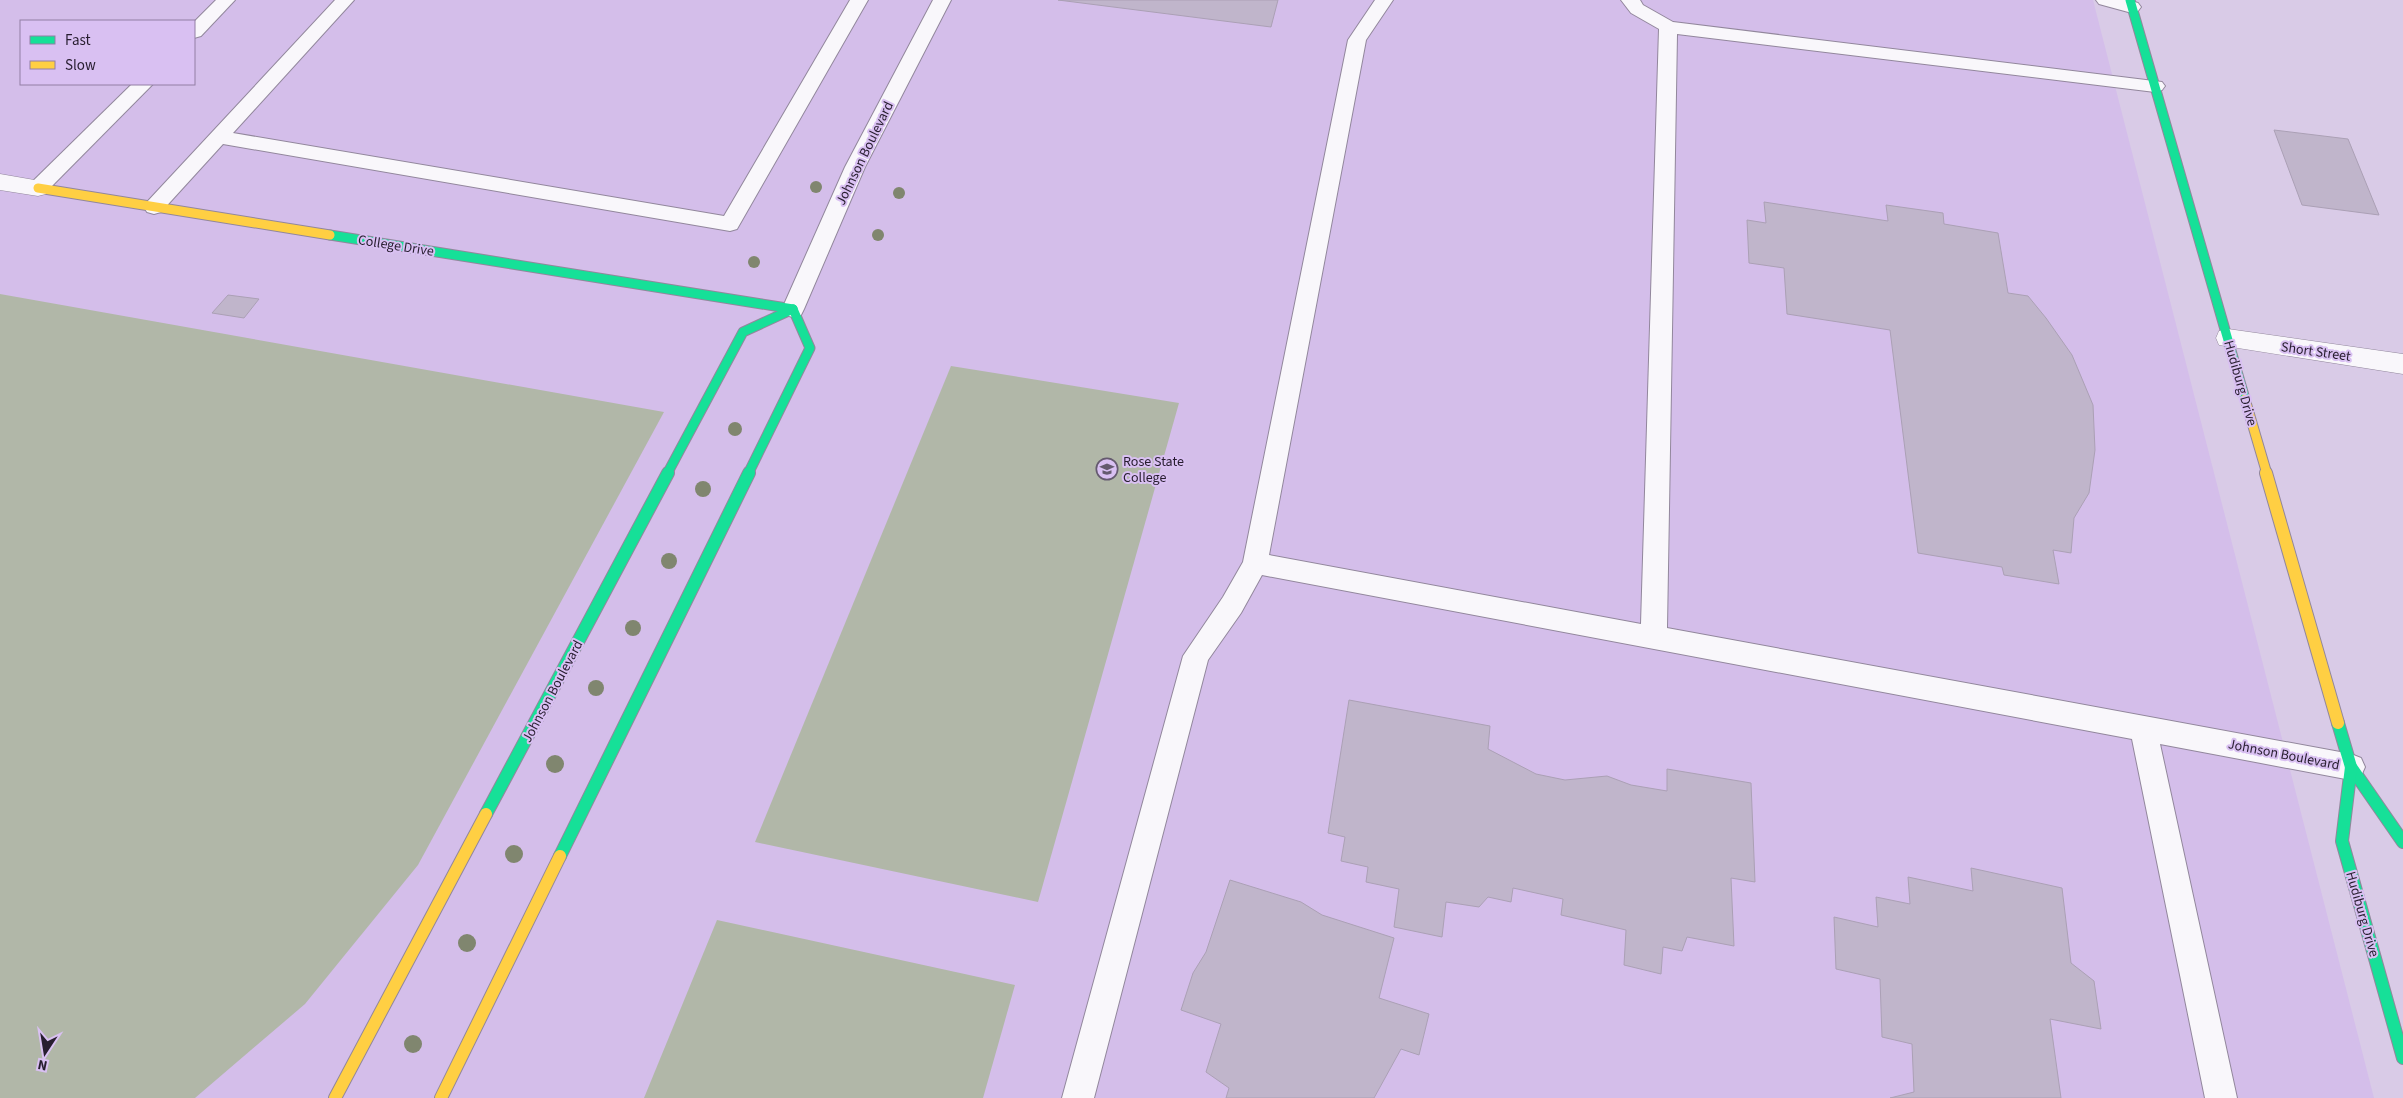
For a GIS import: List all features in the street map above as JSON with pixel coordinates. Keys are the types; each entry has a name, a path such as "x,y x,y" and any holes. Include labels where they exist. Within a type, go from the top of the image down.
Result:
{"street":[{"name":"Hudiburg Drive","path":"2131,4 2351,766 2403,842"},
{"name":"College Drive","path":"0,182 793,309"},
{"name":"Johnson Boulevard","path":"335,1098 743,332 793,309"},
{"path":"441,1098 810,348 793,309"},
{"name":"Short Street","path":"2228,338 2403,364"},
{"name":"Hudiburg Drive","path":"2351,766 2342,841 2403,1058"}],"lane":[{"path":"195,31 226,0"},
{"path":"154,207 345,0"},
{"path":"218,137 730,224 860,0"},
{"name":"Johnson Boulevard","path":"793,309 855,167 942,0"},
{"path":"1078,1098 1196,656 1232,605 1255,563 1357,40 1384,0"},
{"path":"1630,0 1638,9 1668,27 2155,86"},
{"path":"2105,0 2131,4"},
{"path":"1654,638 1668,27"},
{"path":"38,188 142,85"},
{"name":"Johnson Boulevard","path":"1255,563 2351,766"},
{"path":"2143,727 2221,1098"}],"shaded area":[{"name":"Rose State College","path":"0,0 2093,0 2374,1098 0,1098"}],"green space":[{"path":"0,294 664,412 418,865 305,1004 195,1098 0,1098"},
{"path":"951,366 1179,403 1038,902 755,842"},
{"path":"717,920 1015,985 983,1098 644,1098"}],"building":[{"path":"1058,0 1278,0 1271,27"},
{"path":"2274,130 2348,139 2379,215 2302,205"},
{"path":"1764,202 1888,221 1886,205 1943,213 1944,224 1998,233 2008,293 2028,296 2046,318 2072,355 2093,405 2095,450 2089,493 2074,518 2071,553 2053,550 2059,584 2004,575 2002,567 1918,553 1890,330 1787,314 1784,268 1749,263 1747,220 1766,223"},
{"path":"228,295 259,299 244,318 212,313"},
{"path":"1349,700 1490,726 1488,749 1536,774 1565,780 1607,776 1631,785 1667,791 1667,769 1751,783 1755,882 1731,878 1734,946 1687,937 1682,951 1663,947 1661,974 1624,965 1626,930 1561,915 1563,899 1513,888 1511,902 1488,897 1479,907 1446,902 1442,937 1394,927 1399,889 1366,882 1368,867 1341,861 1345,837 1328,833"},
{"path":"1971,868 2062,888 2071,963 2094,981 2101,1029 2050,1019 2061,1098 1890,1098 1914,1092 1912,1044 1882,1037 1880,979 1836,969 1834,917 1878,927 1876,897 1910,904 1908,877 1973,891"},
{"path":"1230,880 1301,902 1322,915 1394,938 1379,998 1429,1014 1419,1055 1401,1049 1374,1098 1226,1098 1229,1088 1206,1072 1221,1024 1181,1010 1193,973 1206,952"}],"traffic: fast":[{"path":"2130,0 2245,399"},
{"path":"330,235 793,309"},
{"path":"486,814 743,332 793,309"},
{"path":"560,856 810,348 793,309"},
{"path":"2338,723 2351,767 2403,842"},
{"path":"2351,767 2342,841 2403,1058"}],"traffic: slow":[{"path":"38,188 330,235"},
{"path":"2245,399 2338,723"},
{"path":"335,1098 486,814"},
{"path":"441,1098 560,856"}],"place":[{"name":"Rose State College","path":"1107,469"}]}
